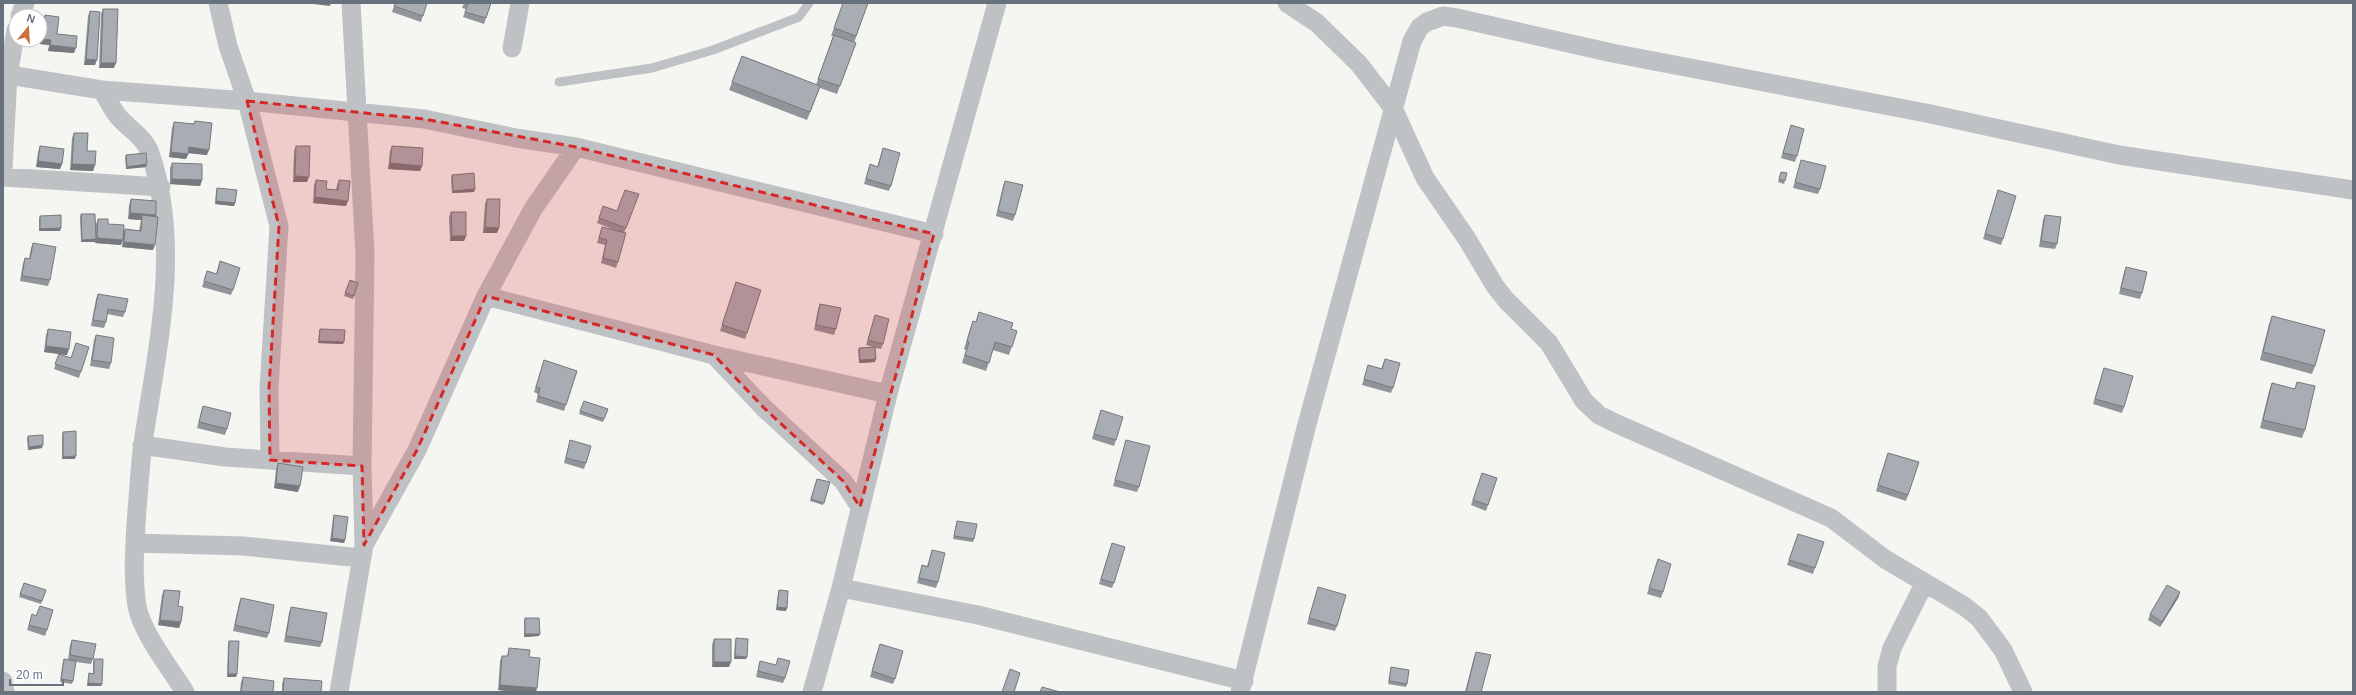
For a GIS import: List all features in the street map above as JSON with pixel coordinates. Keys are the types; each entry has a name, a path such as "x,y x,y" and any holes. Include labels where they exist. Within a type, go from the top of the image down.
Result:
{"street":[{"path":"218,3 228,46 247,101 279,226 269,388 270,460"},
{"path":"339,692 363,552 362,466 365,254 359,111 351,3"},
{"path":"512,48 520,3"},
{"path":"812,692 841,588 888,394 934,234 997,3"},
{"path":"1287,3 1317,23 1337,42 1359,64 1392,108 1425,178 1467,239 1506,300 1549,344 1584,401 1599,415 1616,423 1820,512 1885,559 1924,584 1964,606 1979,618 2003,650 2023,692"},
{"path":"841,588 978,615 1242,686 1306,428 1392,108 1412,41 1420,27 1427,22 1443,16 1612,53 1934,115 2120,155 2353,190"},
{"path":"3,170 5,74 12,48"},
{"path":"5,74 102,90 359,111 424,119 516,138 576,147 934,234"},
{"path":"102,90 116,114 148,148 161,187 166,238 166,265 157,361 142,445 135,543 137,607 147,631 185,692"},
{"path":"363,552 417,450 486,296 533,209 576,147"},
{"path":"3,176 161,187"},
{"path":"486,296 714,355 888,394"},
{"path":"714,355 764,408 843,481 860,508"},
{"path":"142,445 225,457 362,466"},
{"path":"135,543 243,546 363,552"},
{"path":"1887,692 1887,666 1892,648 1924,584"},
{"path":"3,681 5,692"}],"lane":[{"path":"559,82 652,68 683,60 799,17 809,3"}],"highlighted area":[{"path":"247,101 424,119 576,147 934,234 860,507 843,481 764,408 714,355 486,296 417,450 364,545 362,466 270,460 269,388 279,226"}],"building":[{"path":"395,3 427,3 423,16 394,6"},
{"path":"465,3 491,3 486,18 465,12 468,4"},
{"path":"843,3 868,3 856,36 834,28"},
{"path":"103,9 118,9 116,63 101,63"},
{"path":"90,11 100,12 97,60 86,59"},
{"path":"48,15 59,17 57,34 77,36 76,48 50,45 51,40 48,40"},
{"path":"834,35 856,43 840,86 818,79"},
{"path":"742,56 820,86 810,112 732,82"},
{"path":"195,121 212,123 209,150 189,147 188,154 171,152 174,122 194,124"},
{"path":"1791,125 1804,129 1797,156 1783,153"},
{"path":"74,133 88,133 87,151 96,151 95,165 72,164"},
{"path":"40,146 64,149 62,164 38,161"},
{"path":"296,146 310,146 309,177 295,176"},
{"path":"392,146 423,148 422,166 390,163"},
{"path":"883,148 900,153 891,186 866,179 870,164 878,167"},
{"path":"146,153 147,164 127,167 126,155"},
{"path":"1801,160 1826,166 1820,189 1795,182"},
{"path":"172,163 202,164 202,180 172,179"},
{"path":"1781,172 1787,173 1785,181 1779,179"},
{"path":"474,173 475,189 453,191 452,175"},
{"path":"316,180 327,181 326,189 338,190 339,180 350,181 348,201 315,197"},
{"path":"1005,181 1023,185 1015,215 998,211"},
{"path":"217,188 237,190 235,203 216,201"},
{"path":"625,190 639,194 626,228 599,218 603,206 617,211"},
{"path":"1998,190 2016,196 2003,239 1985,234"},
{"path":"131,199 156,201 156,215 130,213"},
{"path":"487,199 500,199 499,228 485,227"},
{"path":"451,212 466,212 466,236 452,236"},
{"path":"81,214 95,214 96,239 82,240"},
{"path":"61,215 61,228 40,229 40,216"},
{"path":"142,215 158,217 155,245 124,242 125,229 141,231"},
{"path":"2045,215 2061,217 2057,244 2041,241"},
{"path":"98,219 108,219 108,224 124,225 123,240 97,238"},
{"path":"602,227 626,233 618,262 603,258 607,240 599,238"},
{"path":"33,243 56,247 50,280 22,276 25,258 30,259"},
{"path":"220,261 240,268 233,290 204,281 207,271 217,274"},
{"path":"2126,267 2147,272 2142,293 2121,288"},
{"path":"350,280 358,283 354,296 345,293"},
{"path":"736,282 761,290 747,333 722,325"},
{"path":"98,294 128,299 125,312 108,309 106,322 93,320"},
{"path":"820,304 841,308 836,329 816,325"},
{"path":"979,312 1013,323 1011,329 1017,331 1012,347 995,342 989,363 965,355 969,342 967,341 973,321 976,322"},
{"path":"875,315 889,319 883,344 868,340"},
{"path":"2272,316 2325,330 2315,366 2263,352"},
{"path":"48,329 71,332 69,349 46,346"},
{"path":"320,329 345,330 344,342 319,341"},
{"path":"96,335 114,338 111,363 92,360"},
{"path":"76,343 89,347 81,372 55,364 59,354 71,358"},
{"path":"875,347 876,359 860,360 859,348"},
{"path":"1385,359 1400,363 1393,388 1364,379 1368,365 1382,369"},
{"path":"544,360 577,371 566,405 538,396 540,388 536,387"},
{"path":"2104,368 2133,376 2124,407 2095,399"},
{"path":"2297,382 2315,386 2305,430 2263,420 2272,383 2295,389"},
{"path":"584,401 608,409 604,419 580,411"},
{"path":"203,406 231,413 227,429 199,422"},
{"path":"1101,410 1123,417 1116,440 1094,434"},
{"path":"76,431 76,456 63,457 63,432"},
{"path":"43,435 43,445 29,447 28,436"},
{"path":"570,440 591,446 586,463 566,458"},
{"path":"1126,440 1150,446 1139,487 1115,480"},
{"path":"1888,453 1919,462 1908,495 1878,485"},
{"path":"278,463 303,467 300,486 276,483"},
{"path":"1482,473 1497,478 1488,505 1473,500"},
{"path":"817,479 830,482 824,503 811,499"},
{"path":"334,515 348,517 345,540 332,538"},
{"path":"957,521 977,524 974,539 954,536"},
{"path":"1798,534 1824,542 1815,568 1789,560"},
{"path":"1112,543 1125,547 1114,583 1101,579"},
{"path":"932,550 945,553 938,582 919,578 922,565 928,567"},
{"path":"1658,559 1671,564 1663,592 1649,588"},
{"path":"24,583 46,590 42,601 20,594"},
{"path":"2167,585 2180,592 2162,622 2150,614"},
{"path":"1318,587 1346,595 1337,626 1309,618"},
{"path":"164,590 180,591 178,606 183,607 181,622 160,620"},
{"path":"779,590 788,591 787,608 777,607"},
{"path":"241,598 274,605 269,633 235,625"},
{"path":"40,606 53,610 47,630 29,625 32,614 36,616"},
{"path":"291,607 327,613 322,642 286,636"},
{"path":"525,618 539,618 540,634 525,634"},
{"path":"736,638 748,639 747,657 735,656"},
{"path":"714,639 731,639 731,662 714,662"},
{"path":"72,640 96,644 93,659 70,655"},
{"path":"229,641 239,641 237,674 228,674"},
{"path":"880,644 903,651 895,679 872,671"},
{"path":"509,648 530,650 529,657 540,658 537,688 500,685 502,656 508,656"},
{"path":"1476,652 1491,655 1481,692 1466,692"},
{"path":"778,658 790,661 785,678 758,671 760,661 776,665"},
{"path":"64,659 76,661 73,681 61,679"},
{"path":"94,659 103,659 102,684 88,683 89,673 94,674"},
{"path":"1391,667 1409,670 1407,684 1389,681"},
{"path":"1010,669 1020,673 1014,692 1002,692"},
{"path":"243,677 274,681 273,692 241,692"},
{"path":"284,678 322,681 321,692 283,692"},
{"path":"1042,687 1060,692 1040,692"}]}
